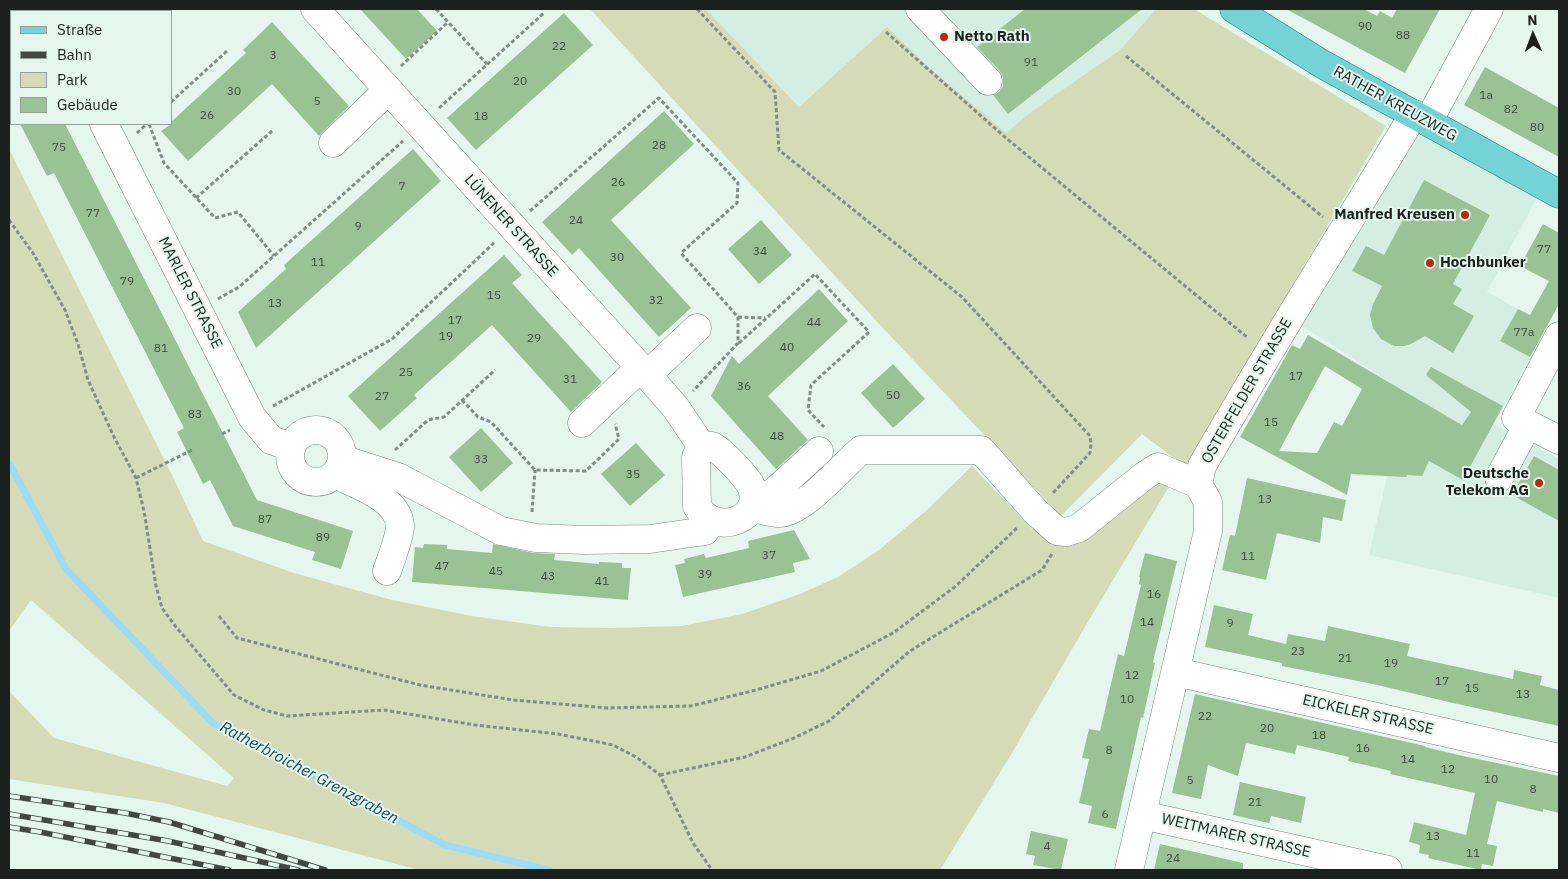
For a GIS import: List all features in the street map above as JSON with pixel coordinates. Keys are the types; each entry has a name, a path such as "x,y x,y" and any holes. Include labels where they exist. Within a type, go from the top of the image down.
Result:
{"main road":[{"name":"RATHER KREUZWEG","path":"1234,9 1322,64 1559,194"}],"street":[{"name":"LÜNENER STRASSE","path":"315,9 676,408 702,446"},
{"path":"920,9 988,81"},
{"name":"OSTERFELDER STRASSE","path":"1198,484 1202,466 1289,318 1342,233 1421,118 1489,9"},
{"path":"333,142 385,86"},
{"name":"MARLER STRASSE","path":"105,125 252,417 271,440 291,448"},
{"path":"582,423 698,328"},
{"path":"1559,336 1516,418 1559,440"},
{"path":"1499,478 1528,424"},
{"path":"317,430 327,433 336,439 342,451 339,467 322,482 312,482 296,473 292,466 291,448 302,434 308,431 317,430"},
{"path":"752,508 753,494 752,486 749,482 721,451 712,446 702,446 696,457 697,506 701,512 719,523 735,522 747,515 752,508 775,491 823,441"},
{"path":"752,508 779,513 791,510 815,497 861,450 981,450 1035,511 1056,531 1066,532 1079,528 1158,467 1198,484 1208,502 1208,531 1128,870"},
{"path":"339,467 398,477 501,531 530,537 584,540 650,538 705,531 712,520"},
{"path":"339,467 382,498 398,515 400,527 387,571"},
{"name":"EICKELER STRASSE","path":"1176,672 1559,758"},
{"name":"WEITMARER STRASSE","path":"1142,815 1388,870"}],"path":[{"path":"436,9 487,64"},
{"path":"198,310 239,287 544,12"},
{"path":"385,86 448,22"},
{"path":"886,32 1006,138 1268,355"},
{"path":"172,101 227,51"},
{"path":"1126,56 1342,233"},
{"path":"222,434 392,339 512,227 659,98 738,183 737,203 681,253 738,317 738,344"},
{"path":"149,125 164,163 215,218 238,212 274,256"},
{"path":"196,198 272,130"},
{"path":"9,220 33,253 65,310 78,344 88,380 114,437 136,478 144,511 156,586 162,608 234,695 264,710 288,716 384,710 475,725 558,734 613,745 636,757 660,775 692,843 712,870"},
{"path":"676,408 738,344 815,274 869,332 811,385 808,410 823,441"},
{"path":"738,317 766,318"},
{"path":"389,474 392,452 428,420 444,417 495,370"},
{"path":"136,478 194,449"},
{"path":"530,537 535,470"},
{"path":"660,775 745,757 794,738 829,721 910,651 1042,570 1066,532"}],"shaded area":[{"path":"706,9 1156,9 1120,50 1032,111 1006,134 931,69 887,27 799,107"},
{"path":"1436,133 1541,190 1487,292 1548,325 1494,424 1559,459 1559,598 1369,555 1387,477 1340,475 1391,383 1291,319 1405,139"}],"green space":[{"path":"590,9 706,9 799,107 887,27 931,69 1006,133 1032,111 1120,50 1156,9 1194,9 1386,126 1186,467 1142,434 1061,516 881,326"},
{"path":"9,149 203,541 294,573 392,600 472,616 550,627 682,626 742,614 800,594 838,577 879,550 927,510 972,466 1032,529 1083,530 1160,475 1173,480 1009,758 940,870 419,870 164,803 9,779 9,691 54,738 227,786 234,778 31,600 9,631"}],"building":[{"path":"360,9 417,9 437,31 406,59"},
{"path":"1025,9 1142,9 1008,114 993,95 999,92 1003,86 1003,77 999,70 977,47"},
{"path":"1286,9 1364,9 1377,16 1380,11 1392,18 1397,9 1440,9 1405,73"},
{"path":"564,13 593,45 476,150 447,118"},
{"path":"272,22 349,106 319,136 272,84 188,161 161,131 172,125 172,121 246,53 243,50"},
{"path":"1485,67 1559,108 1559,157 1464,105"},
{"path":"664,111 694,144 611,220 691,308 659,337 579,248 572,255 542,222"},
{"path":"21,125 66,125 257,500 353,531 341,569 312,560 315,552 233,526 210,480 203,484 177,432 184,428 54,173 47,176"},
{"path":"413,149 441,181 256,348 238,312 286,269 284,265"},
{"name":"Hochbunker","path":"1424,180 1490,215 1453,284 1462,289 1453,304 1474,316 1453,353 1425,336 1404,346 1394,346 1381,339 1373,328 1370,315 1382,286 1352,271 1366,246 1384,255"},
{"path":"761,220 792,255 759,284 728,249"},
{"path":"1543,224 1559,233 1559,304 1530,357 1500,341 1518,309 1530,315 1549,281 1520,266"},
{"path":"504,255 522,275 512,283 602,382 571,412 492,325 414,395 417,398 380,431 348,396"},
{"path":"819,289 848,321 768,396 808,440 776,469 711,396 732,356 739,364"},
{"path":"1308,335 1462,425 1471,412 1426,375 1431,367 1503,406 1463,480 1429,461 1422,476 1351,474 1347,495 1240,437 1292,345 1300,349","holes":["1325,366 1362,389 1342,426 1334,422 1317,453 1279,451"]},
{"path":"893,364 925,399 893,428 861,393"},
{"path":"481,428 513,463 481,492 449,457"},
{"path":"636,443 665,475 630,506 601,474"},
{"name":"Deutsche Telekom AG","path":"1534,456 1559,470 1559,521 1512,495"},
{"path":"1247,478 1346,500 1342,521 1323,517 1320,543 1277,533 1266,580 1222,570 1230,535 1235,536"},
{"path":"794,530 810,559 793,563 795,572 683,597 675,565 685,563 684,559 704,554 706,558 749,548 748,541"},
{"path":"424,544 447,545 447,549 492,553 493,544 533,553 555,554 554,560 599,564 599,562 622,563 622,568 631,568 628,600 412,582 415,547 423,548"},
{"path":"1145,553 1177,561 1153,662 1155,663 1143,718 1141,717 1116,829 1088,823 1092,806 1079,803 1089,759 1082,758 1089,729 1100,731 1118,654 1124,656 1141,585 1139,584 1139,577"},
{"path":"1214,605 1253,614 1248,635 1286,644 1288,634 1325,641 1328,626 1410,644 1407,656 1513,679 1514,670 1542,676 1540,685 1559,690 1559,726 1373,684 1282,666 1282,663 1205,647"},
{"path":"1195,694 1463,756 1559,776 1559,813 1543,809 1543,812 1497,801 1487,844 1497,846 1493,866 1482,864 1481,870 1428,858 1429,855 1419,853 1420,845 1409,842 1414,822 1466,835 1475,793 1390,774 1391,771 1348,761 1349,757 1297,745 1295,754 1246,743 1238,776 1208,765 1201,799 1172,793"},
{"path":"1240,782 1306,797 1301,823 1271,816 1269,823 1233,815"},
{"path":"1031,831 1068,839 1061,870 1033,865 1035,856 1026,854"},
{"path":"1160,844 1243,863 1243,870 1154,870"}],"waterway":[{"name":"Ratherbroicher Grenzgraben","path":"9,463 66,569 213,723 445,845 549,870"}],"railway":[{"path":"9,796 125,813 169,822 325,870"},
{"path":"9,814 168,841 298,870"},
{"path":"9,827 229,870"}],"place":[{"name":"Netto Rath","path":"944,37"},
{"name":"Manfred Kreusen","path":"1465,215"},
{"name":"Hochbunker","path":"1430,263"},
{"name":"Deutsche Telekom AG","path":"1539,483"}]}
